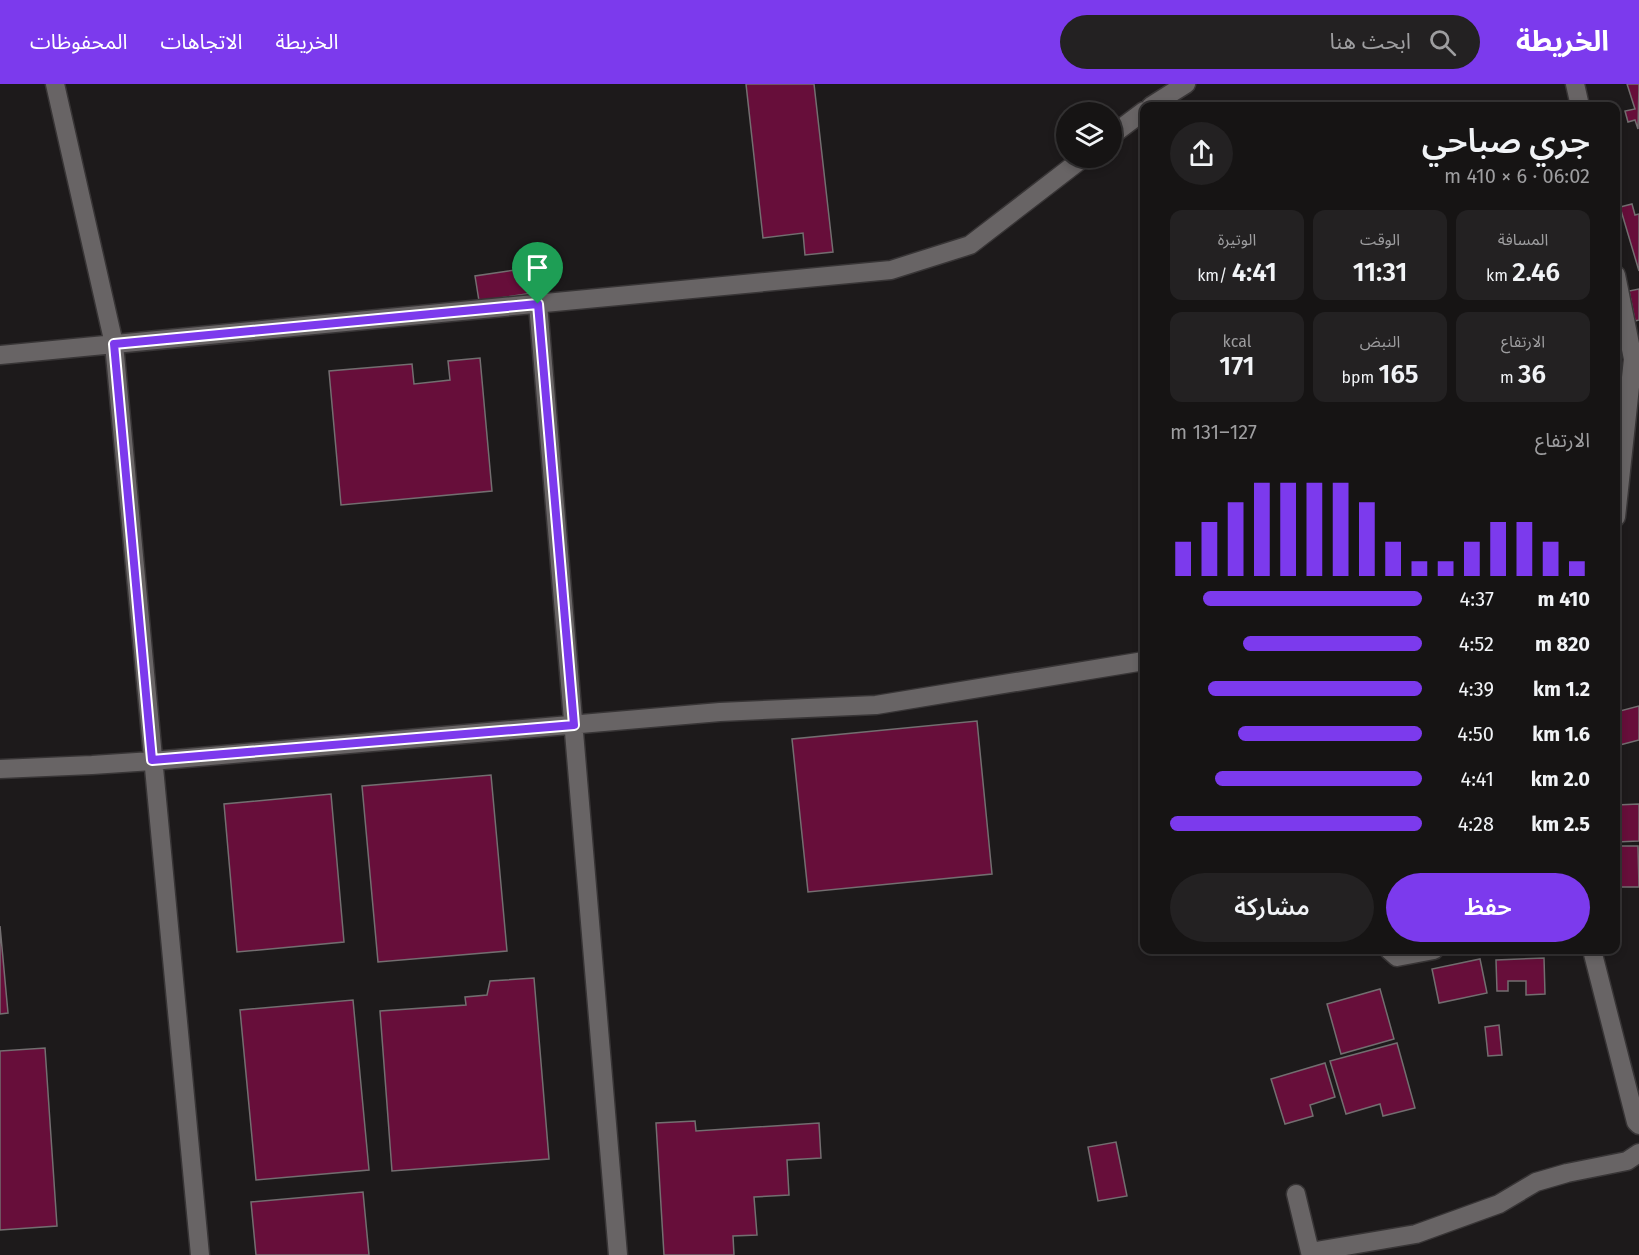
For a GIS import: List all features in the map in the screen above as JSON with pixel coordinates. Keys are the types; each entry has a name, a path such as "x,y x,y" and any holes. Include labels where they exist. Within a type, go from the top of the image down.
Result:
{"street":[{"path":"55,84 114,344 200,1255"},
{"path":"1157,102 1186,84"},
{"path":"1575,84 1579,102"},
{"path":"1122,128 1140,114"},
{"path":"0,355 891,270 970,245 1070,168"},
{"path":"1620,288 1634,333 1620,480"},
{"path":"538,304 618,1255"},
{"path":"0,769 92,765 720,712 876,705 1140,662"},
{"path":"1394,954 1397,957 1413,954"},
{"path":"1593,954 1636,1122 1639,1125"},
{"path":"1296,1194 1310,1252 1416,1234 1499,1204 1536,1182 1627,1161 1639,1153"}],"building":[{"path":"746,84 814,84 833,252 805,255 803,233 763,238"},
{"path":"1627,84 1639,84 1638,129 1635,120 1628,122 1625,111 1635,109"},
{"path":"1632,204 1635,215 1639,214 1639,271 1620,207"},
{"path":"529,268 533,293 479,301 475,276"},
{"path":"1639,289 1639,320 1635,321 1629,291"},
{"path":"480,358 492,491 341,505 329,371 412,364 414,384 450,380 448,361"},
{"path":"1639,706 1639,740 1620,745 1620,711"},
{"path":"977,721 992,874 808,892 792,739"},
{"path":"491,775 507,951 378,962 362,786"},
{"path":"331,794 344,942 237,952 224,804"},
{"path":"1639,804 1639,841 1620,842 1620,805"},
{"path":"1620,846 1638,846 1639,887 1620,887"},
{"path":"0,926 8,1013 0,1014"},
{"path":"1544,958 1545,994 1526,995 1526,981 1508,981 1508,991 1497,991 1496,960"},
{"path":"1480,959 1487,993 1439,1003 1432,969"},
{"path":"534,978 549,1159 392,1171 380,1011 466,1005 465,997 487,995 490,981"},
{"path":"1380,989 1394,1039 1341,1054 1327,1004"},
{"path":"353,1000 369,1170 256,1180 240,1010"},
{"path":"1499,1025 1502,1055 1488,1056 1485,1027"},
{"path":"1397,1043 1415,1108 1383,1116 1380,1104 1346,1114 1330,1061"},
{"path":"45,1048 57,1226 0,1230 0,1051"},
{"path":"1325,1063 1335,1097 1310,1105 1313,1116 1285,1124 1271,1079"},
{"path":"695,1121 696,1131 819,1123 821,1158 787,1160 789,1195 754,1197 757,1235 733,1236 734,1255 664,1255 656,1123"},
{"path":"1116,1142 1127,1196 1098,1201 1088,1147"},
{"path":"363,1192 369,1255 256,1255 251,1202"}],"route":[{"path":"538,304 574,725 152,760 114,344 538,304"}]}
